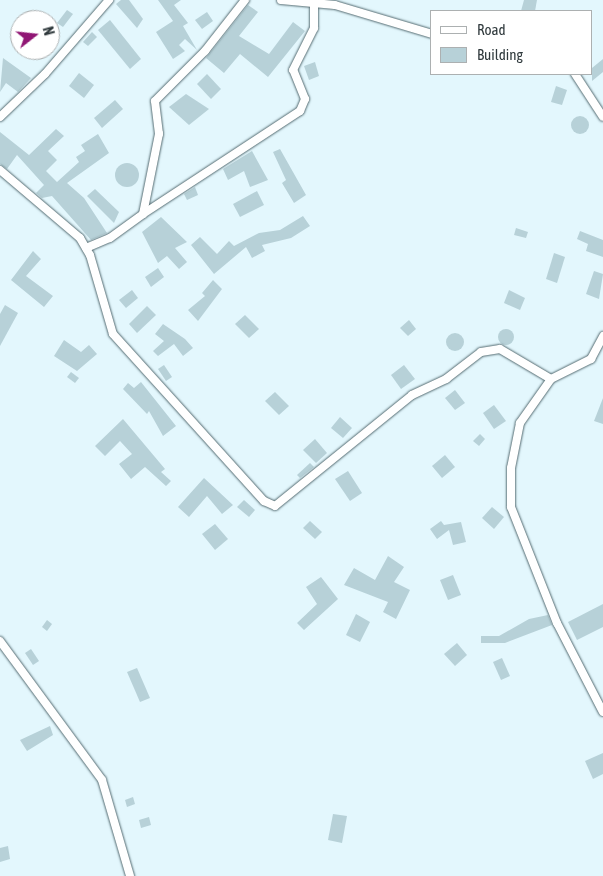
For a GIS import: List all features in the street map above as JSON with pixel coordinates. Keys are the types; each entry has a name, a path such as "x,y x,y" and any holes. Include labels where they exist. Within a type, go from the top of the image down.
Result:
{"street":[{"path":"0,117 45,74 109,0"},
{"path":"143,214 158,143 155,101 205,51 245,0"},
{"path":"281,0 314,6 335,5 430,33"},
{"path":"86,248 118,233 143,214 300,111 304,99 293,70 314,28 314,6"},
{"path":"576,75 603,116"},
{"path":"0,170 86,248 113,334 264,502 274,506 412,396 446,379 481,352 500,349 551,379"},
{"path":"603,336 591,359 551,379 520,422 511,468 511,507 557,623 603,712"},
{"path":"0,641 102,780 130,876"}],"building":[{"path":"121,0 129,0 143,19 137,28 116,4"},
{"path":"158,0 181,0 174,5 188,23 183,26 197,50 185,39 179,45 185,51 173,59 156,32 173,21"},
{"path":"524,0 537,0 535,10 521,10"},
{"path":"248,5 258,12 239,36 269,54 293,22 305,31 268,77 240,54 224,73 206,58"},
{"path":"67,10 73,14 63,27 60,25 60,19"},
{"path":"207,12 213,21 202,29 195,20"},
{"path":"110,20 141,59 130,69 98,30"},
{"path":"92,32 97,37 88,46 83,42"},
{"path":"3,58 31,78 18,92 6,83 0,92"},
{"path":"603,59 603,72 592,81 593,75 593,67"},
{"path":"315,62 319,76 309,80 304,66"},
{"path":"79,73 94,85 84,98 69,86"},
{"path":"207,74 221,89 211,99 197,84"},
{"path":"556,86 567,90 562,105 551,102"},
{"path":"186,94 209,109 189,125 169,107"},
{"path":"115,100 123,109 102,128 94,118"},
{"path":"580,116 586,119 589,125 586,131 580,134 574,131 571,125 574,119"},
{"path":"56,129 64,136 48,151 57,160 46,171 57,182 79,162 76,157 85,151 81,145 98,134 109,153 67,183 84,198 107,233 91,240 52,196 42,198 36,193 44,185 17,155 7,169 0,164 0,132 29,155"},
{"path":"280,149 306,195 294,203 282,183 286,180 273,152"},
{"path":"252,151 268,180 250,187 244,171 228,180 223,169"},
{"path":"127,163 136,166 139,175 136,184 127,187 118,184 115,175 118,166"},
{"path":"195,187 198,195 187,200 184,194"},
{"path":"95,189 119,212 114,223 87,196"},
{"path":"257,191 264,205 240,217 233,204"},
{"path":"303,216 310,226 291,238 262,245 265,251 252,258 246,247 214,274 191,245 200,237 217,254 229,241 234,246 259,233 280,230"},
{"path":"161,217 187,242 175,248 187,262 179,269 167,256 158,263 142,232"},
{"path":"516,228 528,232 526,238 514,235"},
{"path":"580,231 603,240 603,257 586,251 588,244 577,239"},
{"path":"33,251 41,259 26,276 53,296 44,307 11,280"},
{"path":"554,253 565,257 557,283 546,279"},
{"path":"158,268 164,277 151,287 145,277"},
{"path":"594,271 603,274 599,299 586,294"},
{"path":"213,280 222,289 198,321 188,310 205,296 202,293"},
{"path":"132,290 138,298 126,308 119,300"},
{"path":"509,290 525,298 520,310 504,303"},
{"path":"5,305 18,313 0,346 0,314"},
{"path":"147,306 156,315 137,333 129,324"},
{"path":"245,315 259,329 249,338 235,324"},
{"path":"409,320 416,329 408,336 400,328"},
{"path":"163,324 185,339 193,348 183,356 174,344 158,356 153,351 164,341 155,334"},
{"path":"503,329 509,329 514,334 512,343 503,345 498,340 498,334"},
{"path":"455,333 461,336 464,342 461,348 455,351 449,348 446,342 449,336"},
{"path":"64,340 81,352 89,345 97,354 77,371 54,356"},
{"path":"164,365 172,377 166,381 158,369"},
{"path":"404,365 415,379 401,389 391,375"},
{"path":"71,372 79,378 75,383 67,377"},
{"path":"141,382 176,426 163,436 149,411 147,414 123,389 128,383 134,388"},
{"path":"455,390 465,403 455,410 445,398"},
{"path":"275,392 289,406 279,415 265,401"},
{"path":"603,398 603,424 594,421"},
{"path":"494,405 506,421 494,429 483,413"},
{"path":"340,417 352,428 343,438 331,428"},
{"path":"123,419 165,469 161,472 171,481 166,486 145,467 131,479 119,464 132,454 120,441 105,456 95,446"},
{"path":"480,434 485,439 479,446 473,441"},
{"path":"315,439 327,453 316,463 303,450"},
{"path":"445,455 455,467 442,478 432,466"},
{"path":"310,463 314,467 300,478 297,475"},
{"path":"348,471 362,493 350,501 335,479"},
{"path":"204,478 233,505 222,514 207,496 189,517 178,507"},
{"path":"244,500 255,510 249,517 237,507"},
{"path":"492,507 504,517 494,529 482,518"},
{"path":"310,521 322,532 315,539 303,528"},
{"path":"441,521 444,525 461,522 466,542 453,545 449,530 437,539 430,529"},
{"path":"215,524 228,539 215,550 202,534"},
{"path":"388,556 404,567 394,582 410,590 396,619 383,612 388,602 344,585 354,568 375,580"},
{"path":"453,575 461,595 448,600 440,580"},
{"path":"321,577 338,599 304,630 297,623 317,604 306,587"},
{"path":"603,604 603,627 577,640 568,622"},
{"path":"356,614 370,622 360,642 346,635"},
{"path":"548,615 552,625 505,643 481,643 481,636 499,636 529,619"},
{"path":"47,620 52,624 47,631 42,627"},
{"path":"457,643 467,655 455,666 444,654"},
{"path":"31,649 39,661 33,665 25,653"},
{"path":"502,658 510,676 501,680 493,662"},
{"path":"137,668 150,698 140,702 127,672"},
{"path":"50,726 53,735 27,751 20,740"},
{"path":"603,753 603,774 593,779 585,761"},
{"path":"133,797 135,804 127,807 125,800"},
{"path":"333,814 347,816 342,843 328,840"},
{"path":"149,817 151,825 141,828 139,820"},
{"path":"8,846 10,859 0,862 0,848"}]}
